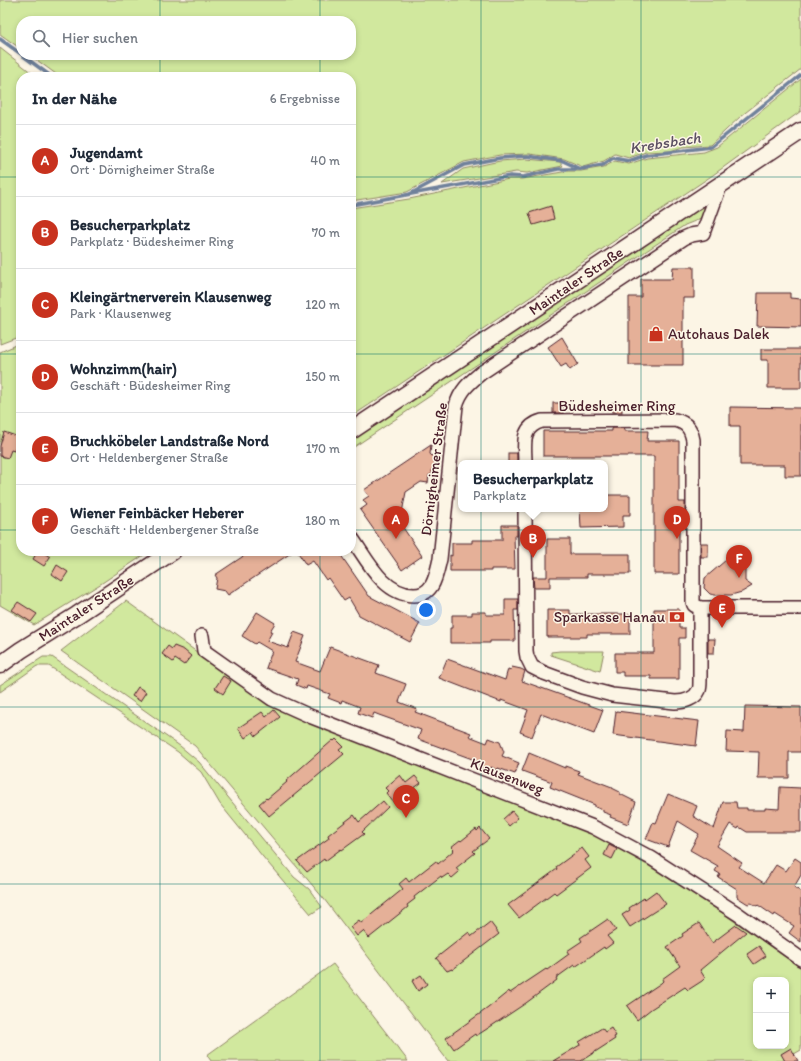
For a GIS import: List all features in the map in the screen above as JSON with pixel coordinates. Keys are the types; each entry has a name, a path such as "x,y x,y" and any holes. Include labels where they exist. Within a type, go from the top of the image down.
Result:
{"main road":[{"name":"Maintaler Straße","path":"356,427 801,131"},
{"name":"Maintaler Straße","path":"0,665 166,556"}],"street":[{"name":"Dörnigheimer Straße","path":"356,544 386,585 399,593 408,595 418,595 427,592 434,582 440,559 456,406 462,390 482,373 684,238 703,233 720,186"},
{"name":"Büdesheimer Ring","path":"525,460 525,436 532,426 542,422 675,420 688,426 693,440 693,602 694,605 700,608 699,691 690,699 675,702 612,695 582,687 536,669 529,662 526,651 525,512"},
{"path":"700,608 801,608"},
{"name":"Klausenweg","path":"202,636 204,651 278,702 312,717 593,827 651,858 738,914 801,959"}],"green space":[{"path":"0,0 801,0 801,69 741,116 710,145 683,147 670,151 646,152 629,158 615,154 604,161 583,167 564,159 530,154 500,155 464,162 407,192 356,200 356,72 53,72 37,60 356,60 356,16 16,16 16,45 0,34"},
{"path":"0,48 31,72 16,72 16,338 0,344"},
{"path":"801,79 801,111 713,175 356,414 356,207 409,199 509,179 522,179 568,171 581,171 604,167 615,161 629,164 647,158 704,152 717,147"},
{"path":"526,159 560,162 563,166 527,173 516,172 442,184 463,169 500,161"},
{"path":"705,202 708,204 700,218 685,225 356,446 356,437"},
{"path":"16,345 16,556 142,556 34,625 0,605 0,352"},
{"path":"126,601 276,709 588,832 649,866 724,914 801,968 801,1050 782,1061 448,1061 324,899 195,746 61,651"},
{"path":"604,651 600,671 551,655 551,652"},
{"path":"43,657 52,657 180,746 199,762 294,877 309,889 322,907 311,914 220,804 201,772 178,752 49,666 37,666 0,692 0,685"},
{"path":"333,964 408,1061 211,1061 207,1055"}],"building":[{"path":"551,206 554,219 533,225 529,213"},
{"path":"673,267 694,267 694,298 683,298 683,365 629,365 629,297 641,297 641,279 672,279"},
{"path":"758,293 790,293 790,298 801,299 801,327 757,326"},
{"path":"562,337 578,364 570,370 566,364 561,367 548,347"},
{"path":"761,349 801,349 801,388 768,388 768,360 761,360"},
{"path":"553,403 563,403 563,413 553,413"},
{"path":"612,403 622,403 622,412 612,412"},
{"path":"730,407 801,408 801,476 785,476 785,465 740,465 740,426 730,426"},
{"path":"612,428 624,428 624,431 648,431 647,441 679,441 679,502 685,502 685,512 679,513 679,574 654,574 654,456 543,456 543,431 612,431"},
{"path":"4,432 16,436 16,445 14,451 11,450 8,458 0,456 0,446"},
{"path":"431,445 430,454 435,459 432,475 429,475 428,483 421,482 406,492 400,523 422,556 402,570 360,510 367,505 363,500 369,496 364,490"},
{"path":"508,453 517,453 517,460 508,460"},
{"path":"608,495 630,495 630,515 623,515 623,527 581,528 580,512 608,512"},
{"path":"502,525 517,525 517,536 514,536 515,569 491,569 491,571 450,571 452,543 472,543 472,540 502,540"},
{"path":"547,539 570,539 570,554 630,554 630,574 587,574 587,577 550,577 550,588 534,588 533,577 547,577"},
{"path":"701,543 708,543 708,557 701,557"},
{"path":"35,556 50,557 44,566 33,559"},
{"path":"244,556 286,556 228,595 225,591 215,589 217,578 215,575"},
{"path":"300,556 341,556 369,596 420,623 410,642 359,615 349,598 344,601 328,578 326,580 313,561 306,565"},
{"path":"726,560 745,560 745,581 752,586 742,592 731,595 710,594 704,588 705,578"},
{"path":"57,565 68,572 62,581 52,574"},
{"path":"505,599 518,599 518,610 514,610 515,641 490,641 490,643 450,643 452,615 472,615 472,612 486,612 486,615 505,615"},
{"path":"18,602 37,614 31,622 12,610"},
{"path":"654,609 679,609 679,628 685,628 685,638 679,638 679,679 651,679 651,676 623,676 623,672 615,672 615,653 654,653"},
{"path":"547,610 570,610 570,614 630,614 630,634 587,634 587,637 547,637"},
{"path":"257,612 275,623 270,631 272,632 267,641 288,648 294,632 305,636 295,662 320,671 330,647 379,665 376,673 406,684 399,702 417,709 415,712 471,733 469,736 487,743 489,738 500,742 504,752 502,756 519,763 515,774 498,768 497,770 491,767 490,771 479,767 480,764 474,761 475,760 418,739 421,730 374,713 372,718 358,713 360,707 342,700 341,703 328,698 330,694 307,686 306,689 296,685 298,679 266,668 272,651 257,642 255,644 242,636"},
{"path":"708,639 715,639 714,653 708,653"},
{"path":"168,646 172,649 174,646 184,650 191,656 184,665 175,659 173,662 162,654"},
{"path":"447,659 505,680 508,669 511,670 512,667 521,669 525,671 522,681 603,710 594,734 541,714 532,737 520,732 528,710 501,700 501,702 439,678"},
{"path":"223,676 231,681 223,694 215,688"},
{"path":"138,687 146,692 140,701 132,696"},
{"path":"745,706 801,707 801,752 789,752 789,778 758,778 759,752 726,751 727,731 744,732"},
{"path":"274,710 280,717 256,736 253,732 245,738 238,728 262,712 266,717"},
{"path":"616,711 699,721 696,746 613,735"},
{"path":"336,739 343,746 339,749 344,754 269,816 259,804 266,798 267,799 333,740 334,741"},
{"path":"529,753 565,768 565,766 579,771 578,774 612,787 620,792 620,794 636,802 628,824 610,817 611,815 595,807 595,805 550,787 552,782 522,771"},
{"path":"400,775 406,783 415,776 421,783 394,803 386,793 388,791 385,788"},
{"path":"780,787 801,788 801,832 747,832 730,824 717,846 742,863 739,867 764,883 776,865 786,871 795,858 801,862 801,875 794,887 801,892 801,942 789,933 794,926 775,914 774,916 758,905 757,906 751,903 748,904 737,897 737,889 718,877 720,874 715,871 718,866 690,850 699,834 678,821 668,847 646,839 653,822 656,823 668,794 697,806 693,816 714,829 723,802 736,802 737,808 747,808 747,810 765,810 765,808 779,809"},
{"path":"383,801 388,807 362,832 364,834 342,850 341,849 325,861 324,859 307,872 297,861 329,838 328,835 354,815 359,822"},
{"path":"512,811 518,818 509,826 503,819"},
{"path":"480,828 489,839 473,851 475,853 456,868 459,872 452,878 448,874 442,878 441,876 414,897 415,899 407,905 408,907 369,938 363,931 357,936 350,927 359,920 361,923 403,889 399,884 406,878 409,882 436,861 438,864 454,850 451,847 476,829 477,831"},
{"path":"609,845 617,849 612,859 604,855"},
{"path":"582,848 589,857 585,860 591,868 556,894 554,892 519,918 508,905 557,869 556,867"},
{"path":"656,891 666,904 630,927 622,915 630,910 629,908"},
{"path":"608,919 616,930 607,936 613,943 605,949 604,947 575,967 574,965 556,978 557,980 526,1003 476,1036 475,1034 454,1049 446,1038 509,991 510,993 546,969 547,970 569,954 567,951 582,941 580,938"},
{"path":"490,922 499,934 452,970 447,971 436,958 469,932 472,936"},
{"path":"699,923 712,943 736,925 746,932 700,970 705,978 702,981 688,990 685,987 637,1020 627,1006 661,983 663,981 662,979 680,966 667,947 683,936 682,934"},
{"path":"759,946 766,956 754,964 747,954"},
{"path":"421,975 427,984 418,991 412,981"},
{"path":"602,1028 605,1032 611,1028 616,1036 614,1037 615,1039 581,1061 553,1061 580,1045 579,1042"},
{"path":"791,1048 798,1061 785,1061 781,1054"}],"waterway":[{"name":"Krebsbach","path":"0,39 16,50"},
{"name":"Krebsbach","path":"29,60 45,72"},
{"name":"Krebsbach","path":"356,204 510,176 523,177 558,169 581,169 603,165 613,158 629,161 646,155 711,147 801,75"},
{"name":"Krebsbach","path":"410,194 464,165 500,158 527,156 563,161 580,169"}],"place":[{"name":"Autohaus Dalek","path":"656,334"},
{"name":"Jugendamt","path":"396,539"},
{"name":"Wohnzimm(hair)","path":"677,539"},
{"name":"Besucherparkplatz","path":"533,558"},
{"name":"Wiener Feinbäcker Heberer","path":"739,578"},
{"name":"Sparkasse Hanau","path":"677,617"},
{"name":"Bruchköbeler Landstraße Nord","path":"722,628"},
{"name":"Kleingärtnerverein Klausenweg","path":"406,818"}]}
